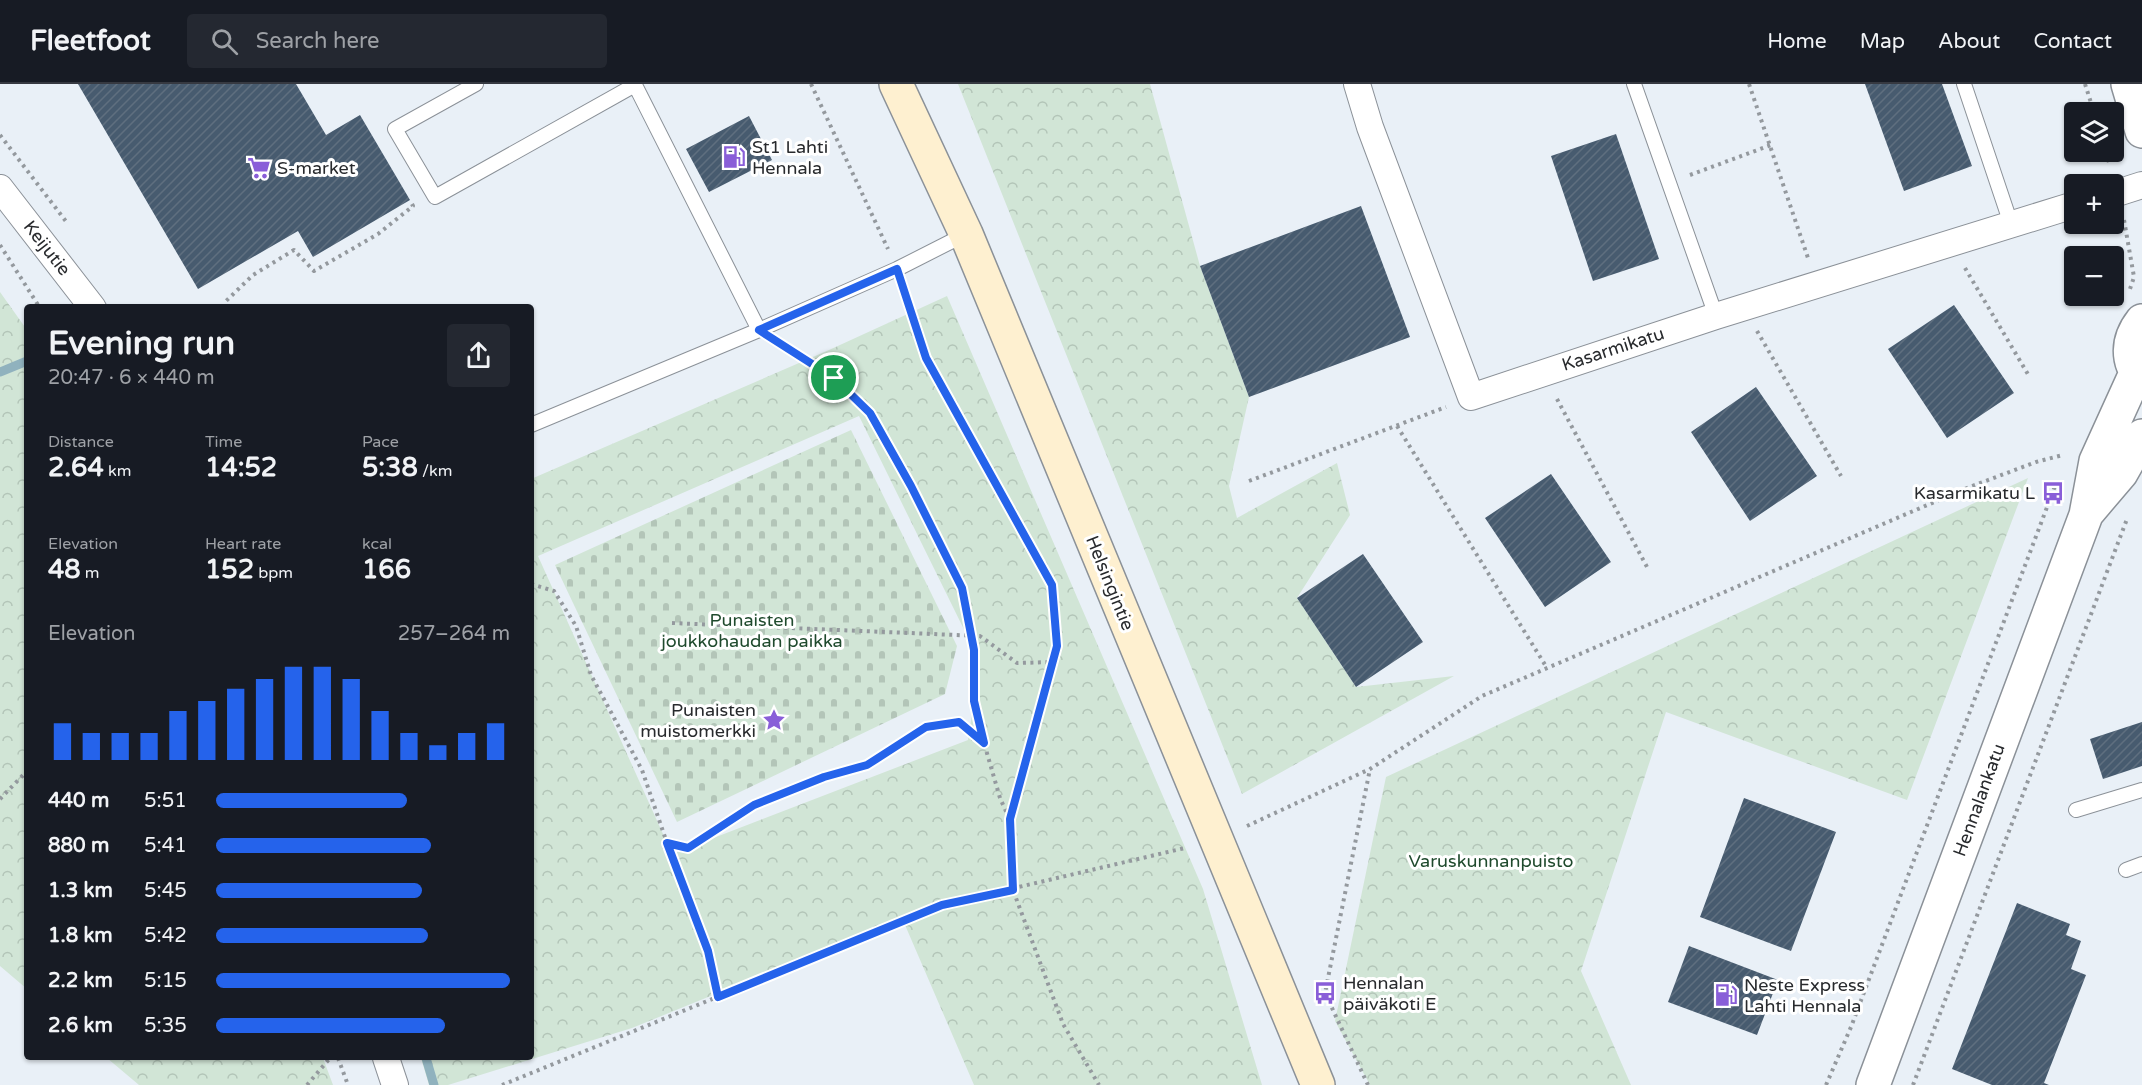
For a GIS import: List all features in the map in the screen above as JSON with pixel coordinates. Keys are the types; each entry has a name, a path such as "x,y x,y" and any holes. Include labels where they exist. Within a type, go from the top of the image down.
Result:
{"main road":[{"name":"Helsingintie","path":"896,84 966,234 1318,1085"}],"street":[{"path":"1357,84 1370,128 1472,397"},
{"path":"2128,84 2142,131"},
{"path":"2124,191 2142,185"},
{"name":"Keijutie","path":"0,188 90,304"},
{"name":"Kasarmikatu","path":"1472,397 1744,307 2064,208"},
{"path":"2139,376 2130,360 2130,346 2133,333 2142,321"},
{"name":"Hennalankatu","path":"1873,1085 2086,514 2097,461 2139,376"},
{"name":"Hennalankatu","path":"2086,514 2121,473 2142,436"},
{"path":"387,1060 395,1085"}],"lane":[{"path":"476,84 395,129 435,197 636,84 759,330"},
{"path":"1634,84 1716,316"},
{"path":"1964,84 2011,224"},
{"path":"534,424 759,330 897,269 966,234"},
{"path":"2076,810 2142,790"},
{"path":"2126,870 2142,864"}],"path":[{"path":"811,84 897,269 926,358 1052,585 1057,646 1010,819 1013,890 1063,1024 1099,1085"},
{"path":"1749,84 1817,285"},
{"path":"2085,84 2091,102"},
{"path":"1670,183 1771,145"},
{"path":"226,304 226,301 253,275 294,250 314,271 378,234 413,206 410,198"},
{"path":"1950,244 2029,376"},
{"path":"0,245 37,304"},
{"path":"2134,276 2142,277"},
{"path":"1744,307 1841,476"},
{"path":"759,330 834,378 870,413 911,486 962,588 971,636 974,701 1000,798 1010,819"},
{"path":"1543,372 1647,567"},
{"path":"1249,481 1472,397"},
{"path":"1397,426 1547,668"},
{"path":"1246,826 1370,769 1482,696 1967,488 2036,462 2067,454 2063,464"},
{"path":"1826,1085 1851,1027 2056,483"},
{"path":"1913,1085 2129,513"},
{"path":"534,585 554,591 576,626 591,675 642,770 708,951 718,997"},
{"path":"672,623 980,636 1017,663 1053,663"},
{"path":"667,843 688,848 754,805 824,777 867,765 926,727 959,722 984,743"},
{"path":"1368,1085 1325,993 1370,769"},
{"path":"0,799 24,774"},
{"path":"502,1085 942,905 1195,845"},
{"path":"307,1085 328,1060"},
{"path":"339,1060 348,1085"}],"green space":[{"path":"958,84 1150,84 1200,266 1249,397 1229,486 1237,518 1337,463 1350,515 1297,598 1356,687 1454,676 1242,794"},
{"path":"0,292 24,326 24,986 0,966"},
{"path":"947,296 1203,889 1262,1085 974,1085 902,918 632,1028 534,1058 534,478 829,350","holes":["859,416 980,662 968,740 672,854 538,556"]},
{"name":"Punaisten joukkohaudan paikka","path":"851,430 957,646 945,694 677,822 555,565"},
{"name":"Varuskunnanpuisto","path":"2028,478 1907,800 1666,712 1581,971 1631,1085 1370,1085 1335,1021 1386,777"},
{"path":"109,1060 324,1060 333,1085 139,1085"},
{"path":"422,1060 529,1060 448,1085 429,1085"}],"building":[{"name":"S-market","path":"78,84 296,84 326,135 360,115 410,200 313,257 298,231 198,289"},
{"path":"1865,84 1942,84 1972,166 1904,191"},
{"path":"749,116 772,160 709,192 686,149"},
{"path":"1616,134 1659,259 1593,281 1551,156"},
{"path":"1361,206 1410,337 1249,397 1200,266"},
{"path":"1954,305 2014,393 1947,438 1888,349"},
{"path":"1756,387 1817,476 1750,521 1691,432"},
{"path":"1551,474 1611,562 1545,607 1485,518"},
{"path":"1363,554 1423,642 1356,687 1297,598"},
{"path":"2142,722 2142,766 2103,779 2090,739"},
{"path":"1744,798 1836,832 1791,951 1700,917"},
{"path":"2017,903 2070,924 2066,935 2081,941 2071,969 2086,975 2044,1083 2049,1085 1992,1085 1952,1069"},
{"path":"1689,946 1778,980 1757,1035 1668,1002"}],"waterway":[{"path":"0,372 24,362"},
{"path":"427,1060 434,1085"}],"place":[{"name":"St1 Lahti Hennala","path":"734,157"},
{"name":"S-market","path":"259,168"},
{"name":"Kasarmikatu L","path":"2053,493"},
{"name":"Punaisten muistomerkki","path":"774,720"},
{"name":"Hennalan päiväkoti E","path":"1325,993"},
{"name":"Neste Express Lahti Hennala","path":"1726,995"}],"route":[{"path":"897,269 926,358 1052,585 1057,646 1010,819 1013,890 942,905 718,997 708,951 667,843 688,848 754,805 824,777 867,765 926,727 959,722 984,743 974,701 974,650 962,588 911,486 870,413 834,378 759,330 897,269"}]}
